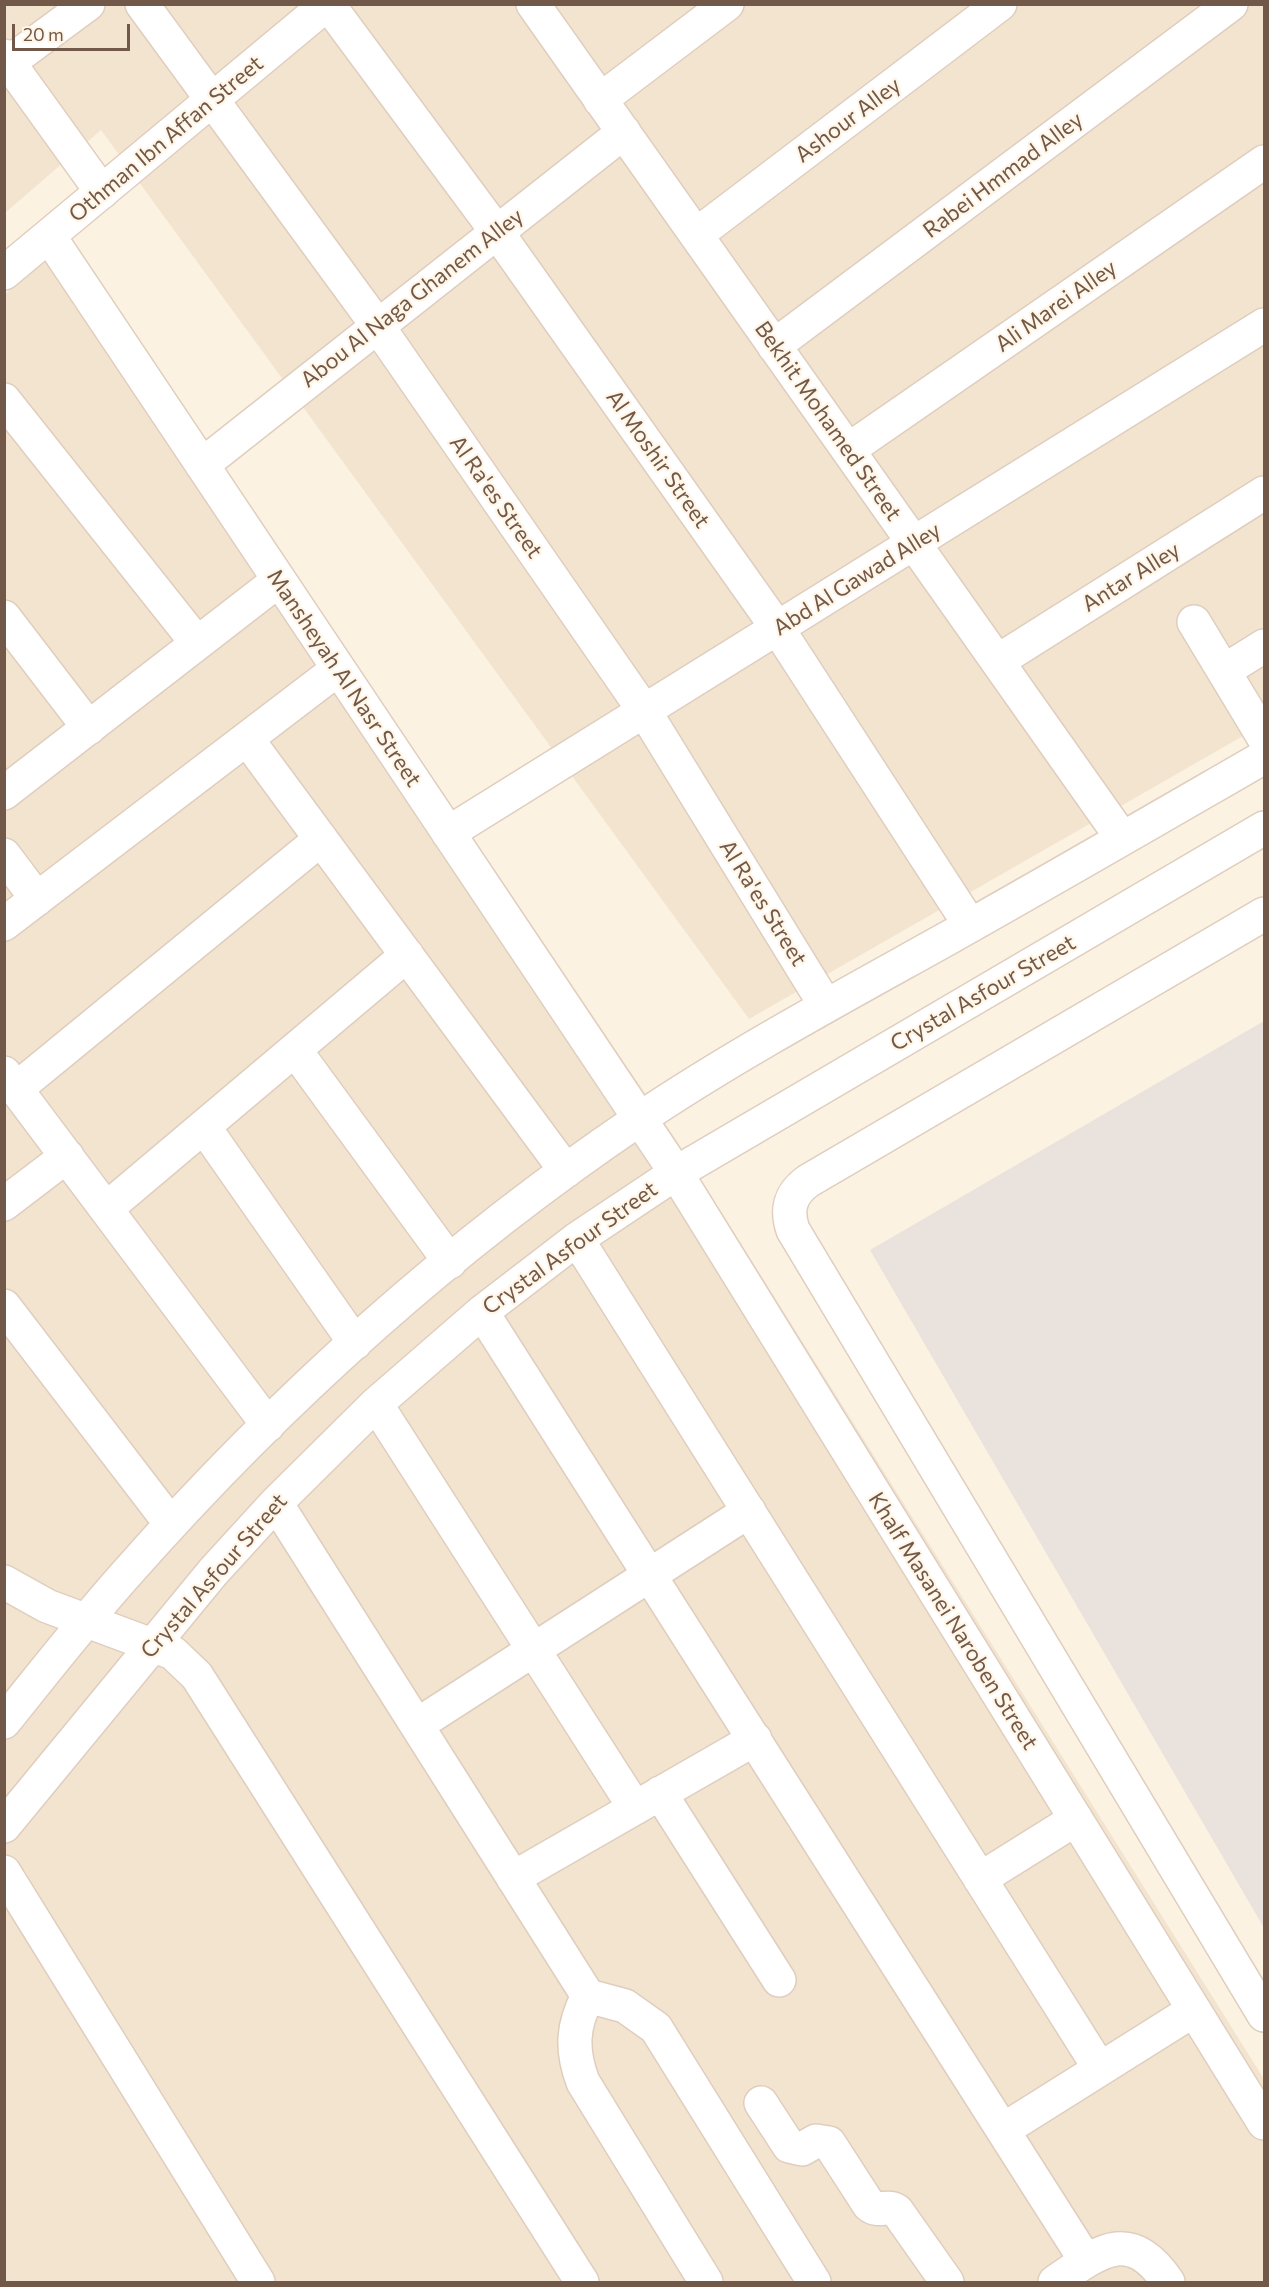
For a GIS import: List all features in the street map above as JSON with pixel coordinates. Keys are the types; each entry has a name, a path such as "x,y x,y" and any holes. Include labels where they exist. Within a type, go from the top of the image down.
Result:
{"street":[{"path":"88,4 6,62 102,192"},
{"name":"Al Ra'es Street","path":"142,4 377,325 645,712 826,1006"},
{"name":"Othman Ibn Affan Street","path":"4,273 327,4"},
{"name":"Al Moshir Street","path":"327,4 497,232 778,629 970,926"},
{"name":"Bekhit Mohamed Street","path":"533,4 1122,838"},
{"path":"600,100 727,4"},
{"name":"Ashour Alley","path":"696,235 1000,4"},
{"name":"Rabei Hmmad Alley","path":"774,346 1231,4"},
{"name":"Abou Al Naga Ghanem Alley","path":"202,465 624,132"},
{"name":"Ali Marei Alley","path":"848,450 1264,162"},
{"name":"Mansheyah Al Nasr Street","path":"49,236 640,1119"},
{"name":"Abd Al Gawad Alley","path":"448,832 645,712 1264,325"},
{"path":"4,400 197,643"},
{"name":"Antar Alley","path":"998,661 1264,493"},
{"path":"4,793 279,580"},
{"path":"4,617 89,728"},
{"path":"1194,621 1264,738"},
{"path":"1224,671 1264,646"},
{"path":"4,924 338,669"},
{"path":"247,739 566,1172"},
{"path":"4,1722 85,1621 171,1524 268,1425 355,1343 450,1262 566,1172 640,1119 826,1006 1264,757"},
{"name":"Crystal Asfour Street","path":"4,1826 213,1572 276,1503 376,1404 482,1312 577,1239 676,1173 1264,828"},
{"path":"268,1425 10,1081 321,839"},
{"path":"4,855 37,899"},
{"path":"1264,914 808,1181 798,1188 789,1208 789,1220 1264,2015"},
{"path":"106,1209 407,955"},
{"path":"295,1050 450,1262"},
{"name":"Khalf Masanei Naroben Street","path":"640,1119 676,1173 1264,2124"},
{"path":"204,1127 355,1343"},
{"path":"4,1204 67,1156"},
{"path":"577,1239 1100,2069"},
{"path":"4,1306 171,1524"},
{"path":"482,1312 1086,2261"},
{"path":"376,1404 534,1650 779,1980"},
{"path":"276,1503 588,1996 625,2006 656,2028 814,2283"},
{"path":"417,1725 749,1511"},
{"path":"4,1582 47,1606 173,1653 197,1676 582,2283"},
{"path":"513,1878 754,1739"},
{"path":"980,1879 1076,1819"},
{"path":"4,1872 258,2283"},
{"path":"588,1996 574,2029 573,2047 583,2082 706,2283"},
{"path":"1003,2130 1194,2010"},
{"path":"761,2103 789,2146 802,2149 816,2141 829,2143 869,2205 878,2209 890,2207 897,2211 947,2283"},
{"path":"1055,2283 1086,2261 1108,2250 1133,2250 1154,2262 1168,2283"}],"shaded area":[{"path":"5,5 1264,5 1264,724 749,1019 101,130 5,213"},
{"path":"71,239 675,1138 1264,2079 1264,2282 5,2282 4,295"},
{"path":"1264,1021 1264,1928 870,1250"}]}
